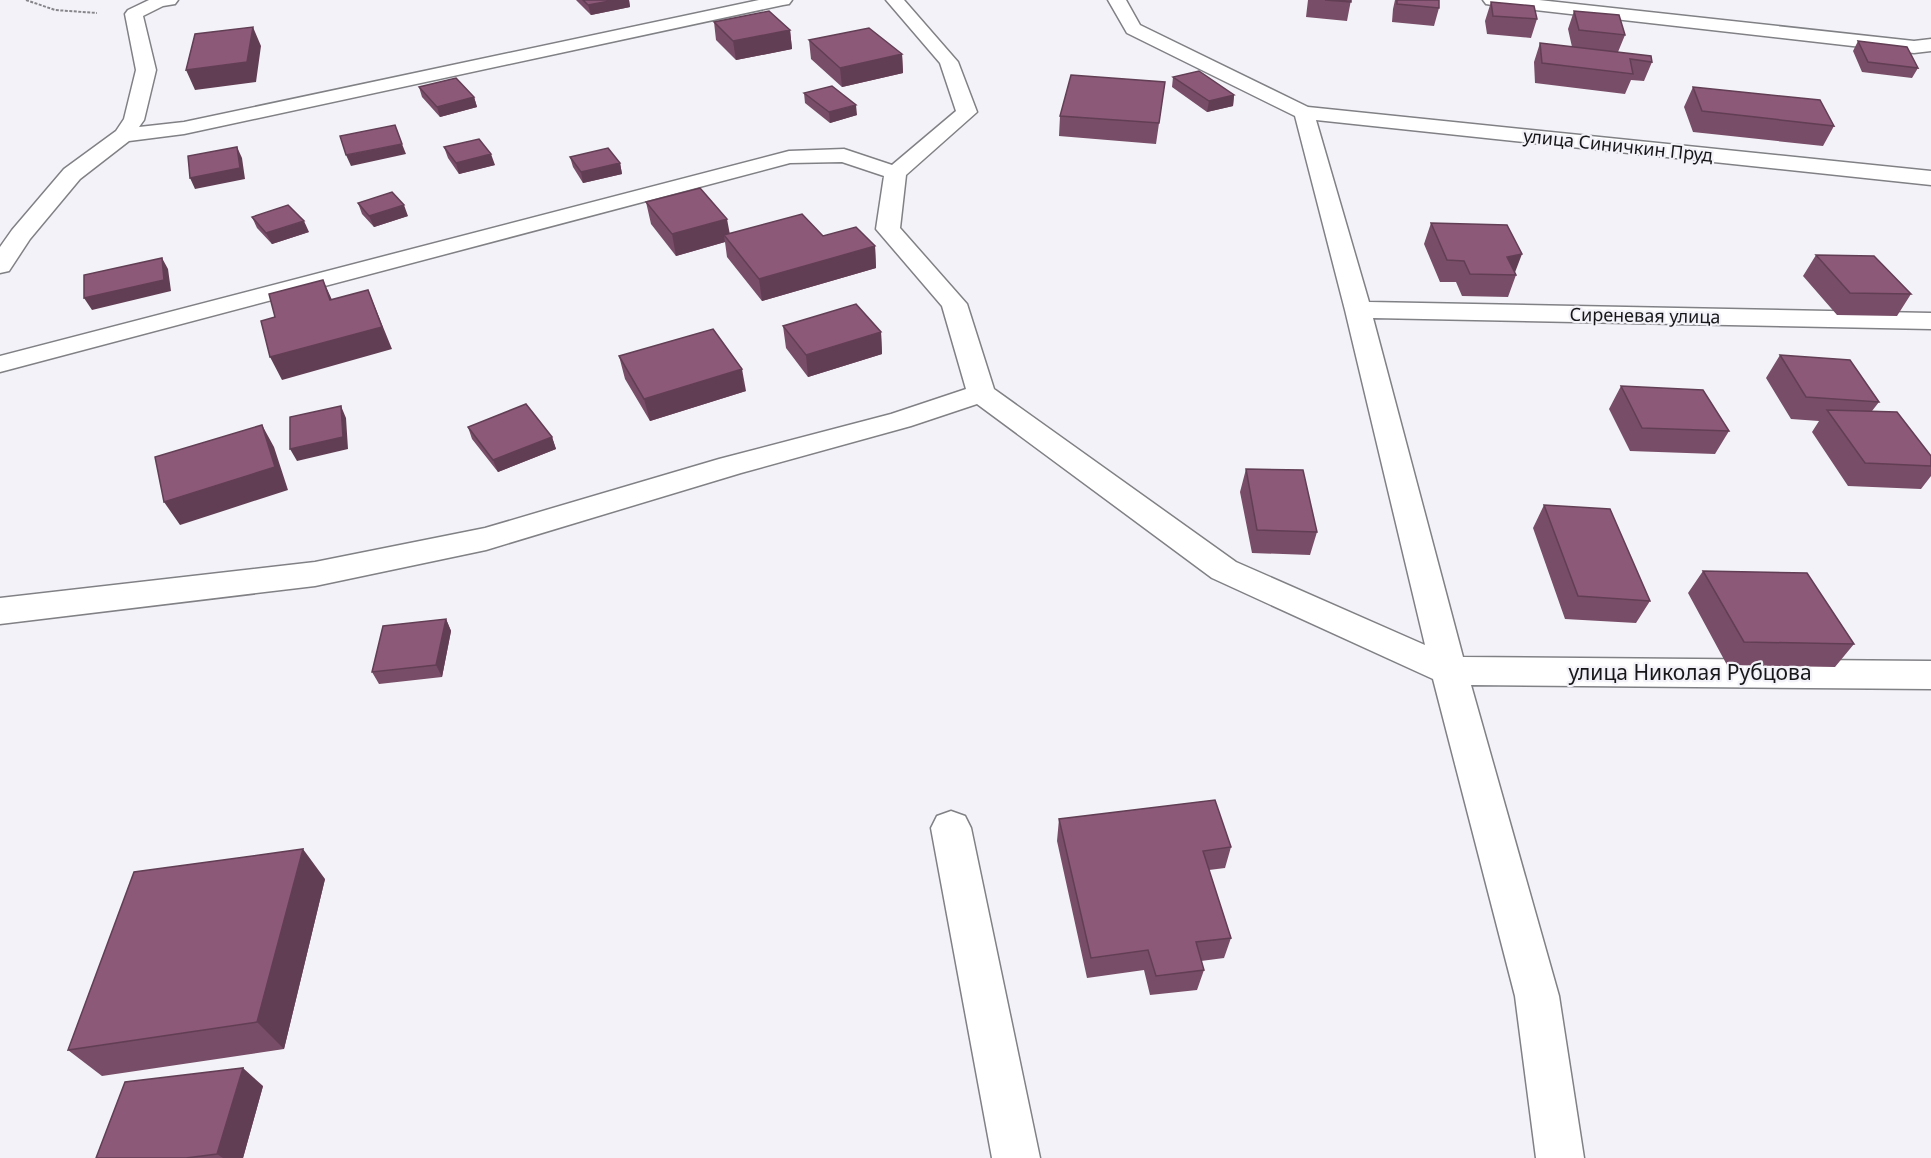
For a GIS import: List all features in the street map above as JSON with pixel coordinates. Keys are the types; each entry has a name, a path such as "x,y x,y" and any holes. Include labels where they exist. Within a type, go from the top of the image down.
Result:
{"street":[{"path":"0,266 20,235 72,174 123,135 134,120 146,70 134,14 158,2 169,0"},
{"path":"123,135 184,128 783,0"},
{"path":"895,0 949,62 968,111 895,173 888,229 954,304 981,393 1224,570 1449,671"},
{"path":"1117,0 1133,29 1304,113 1358,310 1449,671 1537,996 1560,1158"},
{"path":"1492,0 1914,48 1931,45"},
{"name":"улица Синичкин Пруд","path":"1304,113 1931,178"},
{"path":"0,364 789,157 844,155 895,173"},
{"name":"Сиреневая улица","path":"1358,310 1931,321"},
{"path":"0,611 315,574 486,538 730,466 902,420 981,393"},
{"name":"улица Николая Рубцова","path":"1449,671 1931,675"},
{"path":"951,828 1016,1158"}],"path":[{"path":"26,0 56,10 134,14"}],"building":[{"path":"583,0 615,0 588,5"},
{"path":"1325,0 1351,0 1351,2"},
{"path":"1397,0 1439,0 1439,8 1397,4"},
{"path":"1491,2 1534,6 1537,19 1493,16"},
{"path":"769,11 790,30 733,41 714,22"},
{"path":"1574,11 1619,15 1625,35 1579,30"},
{"path":"253,27 247,62 186,70 195,34"},
{"path":"869,28 902,54 840,68 809,40"},
{"path":"1858,41 1907,47 1918,68 1868,62"},
{"path":"1540,43 1651,56 1652,62 1630,59 1633,74 1542,63"},
{"path":"1199,71 1234,95 1209,101 1173,77"},
{"path":"1071,75 1165,82 1159,123 1060,116"},
{"path":"456,78 474,97 437,107 419,87"},
{"path":"832,86 856,105 829,112 804,93"},
{"path":"1693,87 1820,100 1834,126 1702,111"},
{"path":"395,125 402,144 346,155 340,136"},
{"path":"479,139 491,154 456,163 444,147"},
{"path":"237,147 240,168 190,178 188,156"},
{"path":"608,148 620,163 581,172 570,157"},
{"path":"700,188 727,219 672,234 646,202"},
{"path":"392,192 404,205 369,216 358,203"},
{"path":"288,205 304,221 266,233 252,217"},
{"path":"802,214 823,236 856,227 875,246 759,279 724,235"},
{"path":"1431,223 1507,225 1522,254 1507,257 1516,275 1470,274 1464,261 1447,260"},
{"path":"1816,255 1874,256 1911,294 1850,293"},
{"path":"162,258 164,280 84,298 84,275"},
{"path":"323,280 330,300 368,290 382,327 270,357 261,321 275,317 269,294"},
{"path":"856,304 881,332 806,355 783,326"},
{"path":"713,329 742,369 644,399 619,356"},
{"path":"1780,355 1850,360 1879,402 1806,397"},
{"path":"1621,386 1703,390 1729,431 1642,428"},
{"path":"526,404 552,437 493,460 468,427"},
{"path":"341,406 343,437 290,449 290,417"},
{"path":"1827,410 1897,412 1931,456 1931,466 1865,463"},
{"path":"262,425 275,467 164,502 155,457"},
{"path":"1246,469 1303,470 1317,532 1257,530"},
{"path":"1544,505 1610,509 1650,601 1578,596"},
{"path":"1703,571 1807,573 1854,644 1744,642"},
{"path":"446,619 436,665 372,672 383,626"},
{"path":"1215,800 1231,847 1203,851 1231,938 1196,942 1204,970 1156,976 1148,950 1091,958 1059,819"},
{"path":"303,849 257,1022 68,1050 134,872"},
{"path":"243,1068 217,1154 186,1158 96,1158 125,1082"}]}
